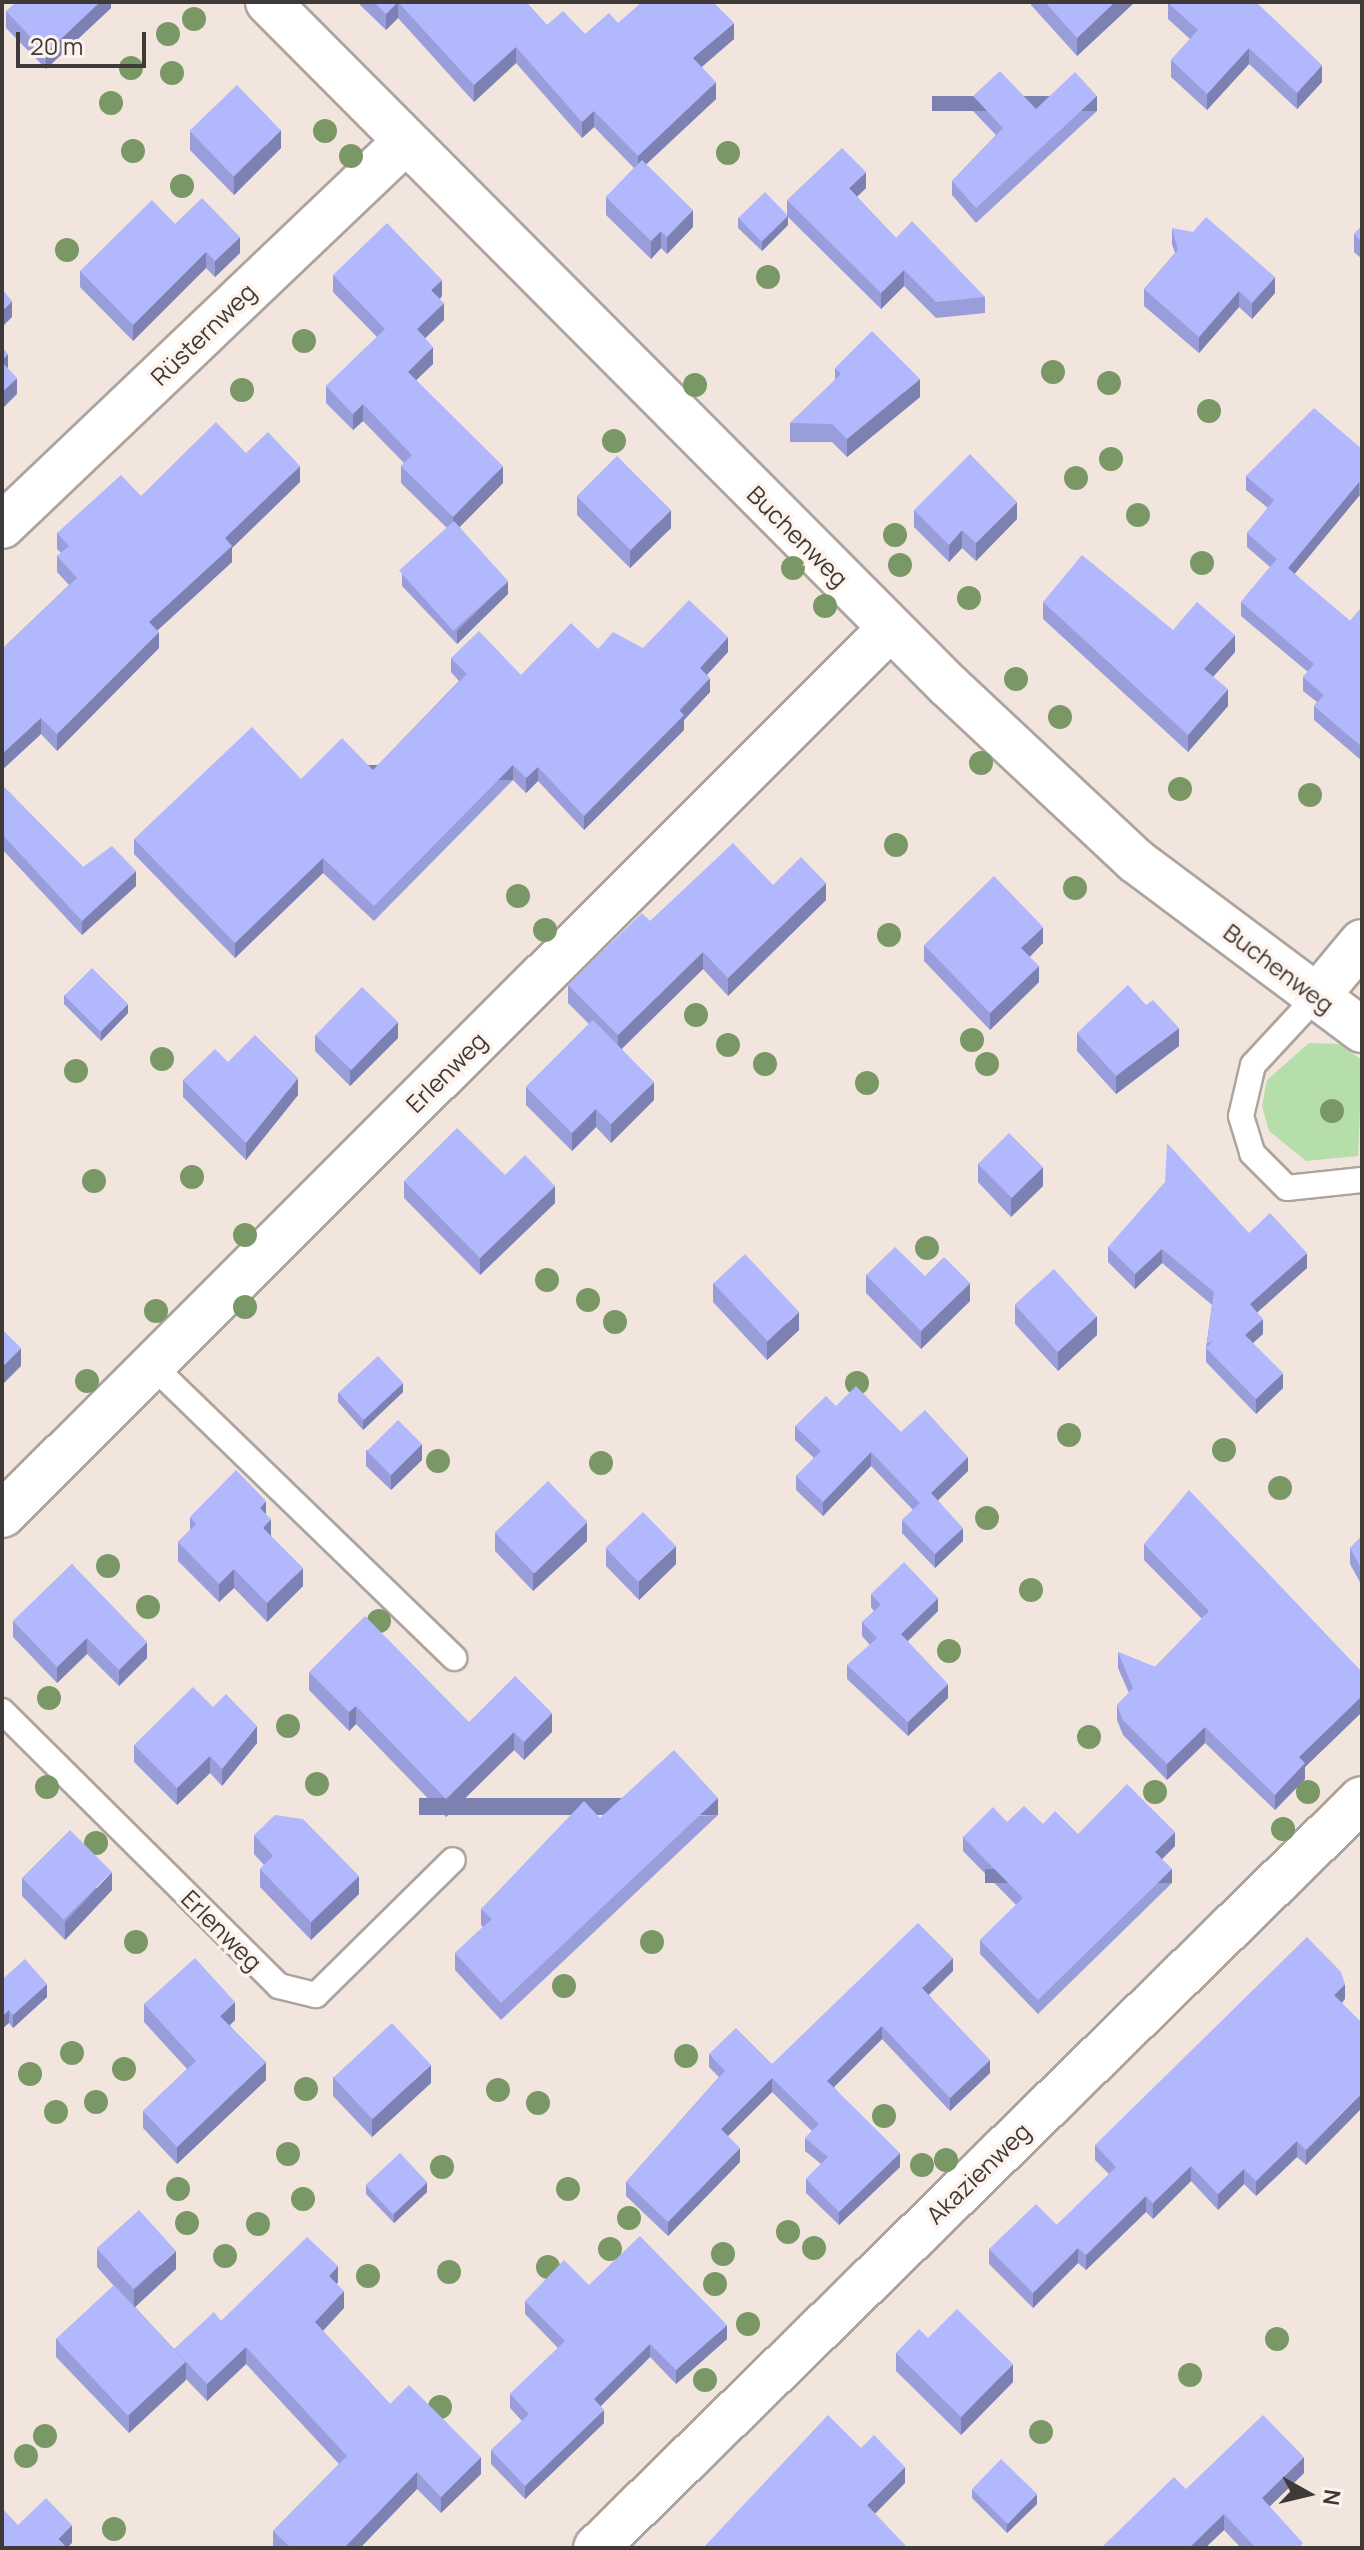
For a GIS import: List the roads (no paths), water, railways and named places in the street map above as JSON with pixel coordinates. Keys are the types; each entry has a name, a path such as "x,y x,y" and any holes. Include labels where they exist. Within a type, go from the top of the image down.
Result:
{"street":[{"name":"Buchenweg","path":"268,2 890,629 1136,861 1362,1030"},
{"name":"Rüsternweg","path":"2,526 405,142"},
{"name":"Erlenweg","path":"2,1515 890,629"},
{"path":"1317,996 1362,942"},
{"name":"Akazienweg","path":"596,2548 1362,1799"}],"lane":[{"path":"1317,996 1253,1065 1241,1116 1252,1153 1287,1188 1362,1180"},
{"path":"152,1365 454,1658"},
{"name":"Erlenweg","path":"2,1711 279,1986 316,1995 453,1860"}]}
